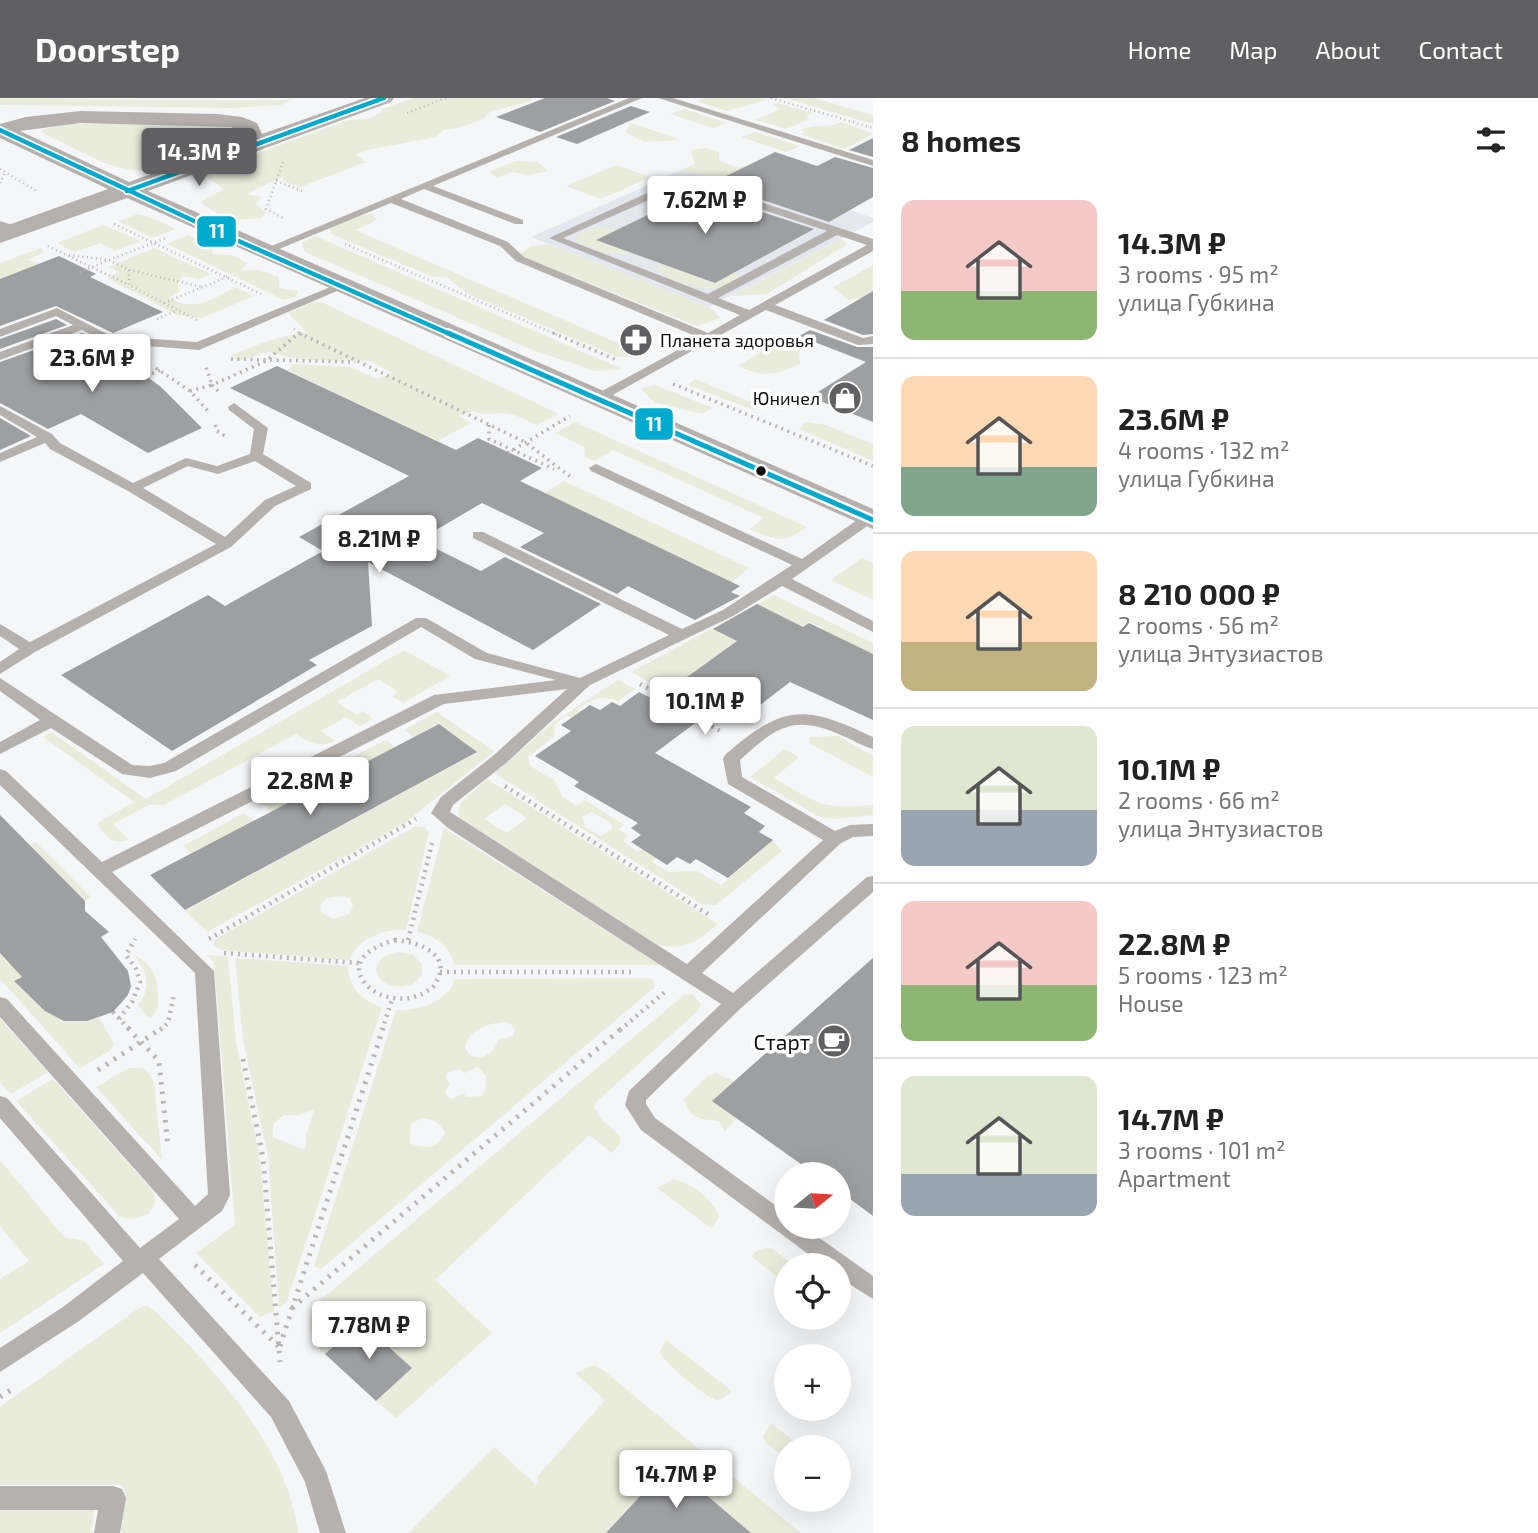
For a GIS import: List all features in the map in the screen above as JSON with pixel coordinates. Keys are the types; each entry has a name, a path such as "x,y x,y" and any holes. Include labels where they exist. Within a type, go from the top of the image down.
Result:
{"main road":[{"path":"6,230 76,210 384,98"},
{"path":"0,130 36,120 68,117 217,120 235,121 249,128 255,144"},
{"path":"0,130 263,252 871,519"}],"lane":[{"path":"263,252 637,98"},
{"path":"663,98 873,163"},
{"path":"751,315 554,238 684,180 873,244"},
{"path":"424,186 519,222"},
{"path":"391,199 504,244 520,259 711,338"},
{"path":"710,298 836,231"},
{"path":"598,399 711,338 873,244"},
{"path":"0,333 57,312 108,339 200,346 340,286"},
{"path":"766,306 862,342 873,340"},
{"path":"0,356 82,326"},
{"path":"234,407 261,428 256,456"},
{"path":"0,410 47,437 55,446 133,488 226,544"},
{"path":"0,458 47,437"},
{"path":"133,488 186,462 218,470 256,456"},
{"path":"0,670 29,649 226,544 270,503 306,486 256,456"},
{"path":"596,468 803,565"},
{"path":"734,1003 440,813 442,807 484,773 584,682 679,634 728,613 871,519"},
{"path":"478,535 679,634"},
{"path":"782,580 873,627"},
{"path":"0,682 51,721 128,770 150,772 170,767 421,621 481,656 584,682"},
{"path":"0,629 29,649"},
{"path":"0,659 29,649"},
{"path":"100,871 440,699 584,682"},
{"path":"835,839 734,780 732,759 762,731 792,717 829,721 873,744"},
{"path":"0,749 51,721"},
{"path":"0,775 204,971 219,1195 214,1204 143,1261 0,1361"},
{"path":"688,974 835,839 850,831 873,830"},
{"path":"774,1216 648,1124 635,1105 639,1092 734,1003 873,882"},
{"path":"0,1004 194,1220"},
{"path":"0,1105 280,1409 317,1479 333,1533"},
{"path":"805,1239 873,1289"},
{"path":"0,1498 113,1498 107,1533"}],"path":[{"path":"399,116 446,98"},
{"path":"771,98 873,128"},
{"path":"284,160 266,209 646,373 873,466"},
{"path":"0,169 48,198 106,220 279,302 299,333 525,442 562,473"},
{"path":"0,183 5,172"},
{"path":"276,181 304,192"},
{"path":"69,255 129,285"},
{"path":"80,272 109,260 129,270 202,287"},
{"path":"164,303 227,277"},
{"path":"266,361 299,333"},
{"path":"227,359 359,362"},
{"path":"149,365 161,370 190,391 213,418 217,430 256,456"},
{"path":"146,376 161,370"},
{"path":"190,391 212,385"},
{"path":"510,451 573,414"},
{"path":"488,425 489,439 575,479"},
{"path":"484,773 735,930"},
{"path":"73,1084 143,1043 168,1023 172,1010 173,979 200,944 410,825"},
{"path":"408,940 436,827"},
{"path":"119,1019 133,1001 139,986 139,976 126,952 138,932 145,940"},
{"path":"395,940 408,940 431,950 438,959 440,972 431,989 420,996 391,1000 368,990 361,982 359,963 372,947 395,940"},
{"path":"219,953 359,963"},
{"path":"230,954 232,966"},
{"path":"440,972 644,972"},
{"path":"292,1308 670,987"},
{"path":"279,1348 391,1000"},
{"path":"113,1012 143,1043 162,1068 169,1193"},
{"path":"242,1054 263,1158 279,1348"},
{"path":"170,1239 279,1348"}],"shaded area":[{"path":"704,160 873,218 873,222 709,307 531,237"}],"green space":[{"path":"413,98 531,98 532,101 490,112 483,119 459,128 443,130 436,137 362,151 356,155 366,162 300,187 285,182 282,177 247,194 262,197 255,204 266,212 262,218 230,218 216,213 200,202 224,189 202,174 348,120 368,119 382,112 382,109"},
{"path":"704,98 767,100 727,111 696,101"},
{"path":"785,98 814,98 873,115 873,124"},
{"path":"0,99 291,100 281,105 233,108 0,105"},
{"path":"777,103 812,113 806,117 810,119 786,129 756,120 780,109 773,105"},
{"path":"684,109 727,123 713,128 670,114"},
{"path":"842,122 873,134 845,149 800,134 806,132 800,130 805,128"},
{"path":"631,123 682,140 644,142 625,132"},
{"path":"64,124 214,124 232,128 240,136 235,142 186,160 159,168 135,170 100,161 44,134 41,130"},
{"path":"755,132 800,146 786,152 741,137"},
{"path":"705,148 719,152 719,160 735,167 758,165 721,183 701,174 679,171 695,164 691,150"},
{"path":"516,161 538,162 548,171 528,175 512,172 498,178 489,172"},
{"path":"616,165 651,177 601,199 566,186"},
{"path":"138,214 176,229 152,238 118,221"},
{"path":"372,214 377,220 355,230 634,350 634,357 618,357 468,294 448,278 431,276 333,235 328,228 357,216"},
{"path":"103,225 141,241 115,251 101,243 74,252 57,243"},
{"path":"597,227 621,228 597,239 636,254 601,252 575,241 579,234"},
{"path":"188,235 211,245 213,254 231,255 248,263 241,270 259,270 279,277 279,288 298,291 296,297 284,300 167,244"},
{"path":"315,236 622,369 596,371 535,351 305,252 301,243"},
{"path":"841,239 848,244 767,294 731,296"},
{"path":"549,244 709,307 721,318 697,326 518,255 531,246"},
{"path":"41,248 43,253 27,260 41,263 0,279 0,263"},
{"path":"154,248 211,274 199,279 182,276 177,284 180,291 169,298 187,304 203,303 235,287 254,296 202,318 177,315 107,278 119,272 109,267"},
{"path":"662,264 715,283 733,274 741,277 721,288 709,289 675,280 655,270"},
{"path":"873,265 873,291 861,298 848,300 833,287"},
{"path":"313,302 321,302 559,414 537,425 503,413 485,414 474,411 459,416 471,423 438,441 287,370 293,367 290,364 350,367 377,379 393,373 370,361 301,360 268,352 239,361 231,355 273,339 306,332 288,313"},
{"path":"779,341 799,351 800,364 769,374 738,366"},
{"path":"695,379 758,405 766,405 754,410 688,385"},
{"path":"655,385 713,408 702,414 654,402 641,389"},
{"path":"575,422 807,527 785,538 773,538 750,529 764,518 613,450 594,461 585,457 584,447 555,433"},
{"path":"806,422 826,425 873,444 873,461 799,429"},
{"path":"564,481 749,568 731,582 545,493"},
{"path":"862,558 873,563 873,600 831,580"},
{"path":"774,595 873,643 873,654 816,634 823,628 810,622 803,627 783,617 751,641 742,637 687,677 674,696 631,672"},
{"path":"404,650 450,676 403,703 392,696 398,692 378,679 337,702 357,715 363,711 373,719 360,726 346,717 321,731 335,741 324,744 310,742 296,734 164,805 149,805 113,824 129,839 124,841 115,841 108,837 98,826 99,822 134,802 43,737 51,732 146,799"},
{"path":"618,680 635,689 618,701 602,698 587,703 577,709 583,713 574,720 567,715 554,725 555,736 528,757 530,766 555,781 562,796 576,806 585,800 624,825 619,829 628,836 623,841 638,852 646,846 660,854 652,862 669,872 697,871 721,885 773,840 782,851 716,905 702,904 494,773 552,723","holes":["592,812 611,823 612,829 601,836 585,827 582,817"]},
{"path":"437,712 494,751 405,823 207,932 185,911 476,753 439,724 414,737 404,730"},
{"path":"838,736 873,756 873,777 809,743 810,737"},
{"path":"386,740 395,747 344,774 335,766"},
{"path":"785,749 799,757 774,778 820,803 842,806 873,805 873,815 836,819 820,817 750,777"},
{"path":"320,774 331,782 271,812 262,804"},
{"path":"487,779 718,924 688,944 672,947 653,943 461,820 458,814 460,803","holes":["505,804 527,818 507,833 484,819"]},
{"path":"244,813 254,821 192,854 183,846"},
{"path":"416,826 424,827 429,832 406,930 373,936 353,952 349,960 222,950 213,946 214,940","holes":["342,896 350,899 353,906 349,914 333,919 321,912 320,905 328,898"]},
{"path":"444,828 661,965 454,965 446,947 430,936 417,932"},
{"path":"36,842 91,897 85,901 30,845"},
{"path":"398,952 413,955 422,964 422,975 413,984 391,985 378,976 376,969 379,962"},
{"path":"0,953 22,977 14,981 51,1014 72,1021 99,1018 114,1043 111,1050 80,1068 0,979"},
{"path":"133,955 147,964 155,976 158,1008 152,1017 146,1016 138,1005 147,986 145,973"},
{"path":"207,955 228,957 236,1041 260,1160 274,1311 260,1317 196,1253 235,1225 214,962"},
{"path":"235,958 348,966 351,981 358,992 382,1007 287,1301 279,1308 268,1156 243,1040","holes":["314,1110 306,1135 305,1150 273,1137 273,1124 284,1115 298,1115"]},
{"path":"649,978 654,981 655,987 321,1269 314,1266 396,1010 423,1007 439,1000 455,979","holes":["504,1022 512,1025 515,1030 513,1036 498,1040 488,1054 473,1056 465,1048 474,1032 485,1026","478,1067 486,1076 482,1096 467,1097 463,1093 452,1099 447,1097 445,1092 450,1084 446,1078 447,1073 459,1069 465,1073","422,1118 430,1119 445,1133 435,1145 416,1145 410,1143 411,1124"]},
{"path":"692,994 701,1004 698,1011 595,1103 594,1108 602,1120 620,1136 620,1144 612,1153 589,1135 435,1280 492,1333 396,1418 376,1401 412,1368 361,1323 325,1354 311,1333 312,1307 684,995"},
{"path":"0,1019 48,1072 11,1094 0,1083"},
{"path":"129,1068 142,1068 150,1074 154,1084 162,1160 96,1087"},
{"path":"716,1073 734,1081 713,1100 737,1118 725,1131 719,1121 693,1115 684,1099 708,1076"},
{"path":"53,1079 154,1192 155,1203 149,1214 131,1219 120,1217 16,1101"},
{"path":"0,1160 64,1237 84,1241 104,1264 0,1333 0,1279 29,1261 0,1226"},
{"path":"674,1179 694,1188 713,1205 719,1217 711,1228 657,1188"},
{"path":"765,1248 778,1253 774,1253 774,1274 751,1256"},
{"path":"142,1306 154,1310 200,1357 223,1383 264,1440 292,1502 298,1533 121,1533 126,1494 122,1485 0,1485 0,1407"},
{"path":"666,1340 732,1391 717,1400 695,1387 663,1357 660,1352"},
{"path":"594,1365 603,1370 801,1533 733,1533 741,1524 670,1464 606,1533 408,1533 495,1447 536,1485 539,1481 536,1478 605,1400 575,1373"},
{"path":"771,1423 786,1435 774,1435 774,1449 763,1437"},
{"path":"95,1506 91,1533 0,1533 0,1509"}],"building":[{"path":"545,98 607,98 615,101 540,132 496,117"},
{"path":"631,106 650,112 577,144 556,137"},
{"path":"873,138 873,157 849,150"},
{"path":"775,152 817,166 835,157 873,168 873,197 829,222 712,183"},
{"path":"697,191 814,229 715,283 596,240"},
{"path":"59,256 96,274 90,277 163,312 113,333 56,306 0,326 0,279"},
{"path":"873,291 873,334 863,335 824,320"},
{"path":"56,319 67,325 0,349 0,339"},
{"path":"810,330 857,347 873,347 873,422 810,397 866,362 799,336"},
{"path":"82,333 97,340 80,347 146,376 161,387 202,428 148,453 81,414 48,429 0,403 0,362"},
{"path":"277,366 456,450 478,438 542,468 520,481 740,586 731,592 740,596 695,620 628,586 617,594 520,547 544,533 482,503 419,540 481,571 505,557 601,604 533,650 368,562 372,626 309,660 317,665 172,751 61,675 208,595 225,606 323,551 299,537 409,476 230,388"},
{"path":"0,418 31,436 0,450"},
{"path":"757,604 803,627 809,623 873,654 873,720 790,682 742,719 733,715 722,723 706,715 655,753 751,807 744,813 765,826 759,832 773,840 728,878 696,859 690,864 677,857 667,865 631,842 641,835 631,828 638,823 574,786 579,782 535,756 571,731 561,725 590,705 600,710 612,702 620,706 639,692 655,700 737,641 713,629"},
{"path":"439,724 477,752 185,910 150,875"},
{"path":"0,815 85,901 85,911 109,932 101,937 128,971 131,986 128,995 113,1012 87,1021 64,1021 45,1011 14,981 22,977 0,953"},
{"path":"873,958 873,1216 851,1200 851,1162 798,1162 712,1101"},
{"path":"361,1322 412,1368 376,1401 325,1354"},
{"path":"670,1464 751,1533 606,1533"}],"transit line":[{"name":"11","path":"127,191 384,98"},
{"name":"11","path":"0,130 209,228 873,520"}],"place":[{"name":"Планета здоровья","path":"636,340"},
{"name":"Юничел","path":"845,398"},
{"name":"Старт","path":"834,1041"}]}
